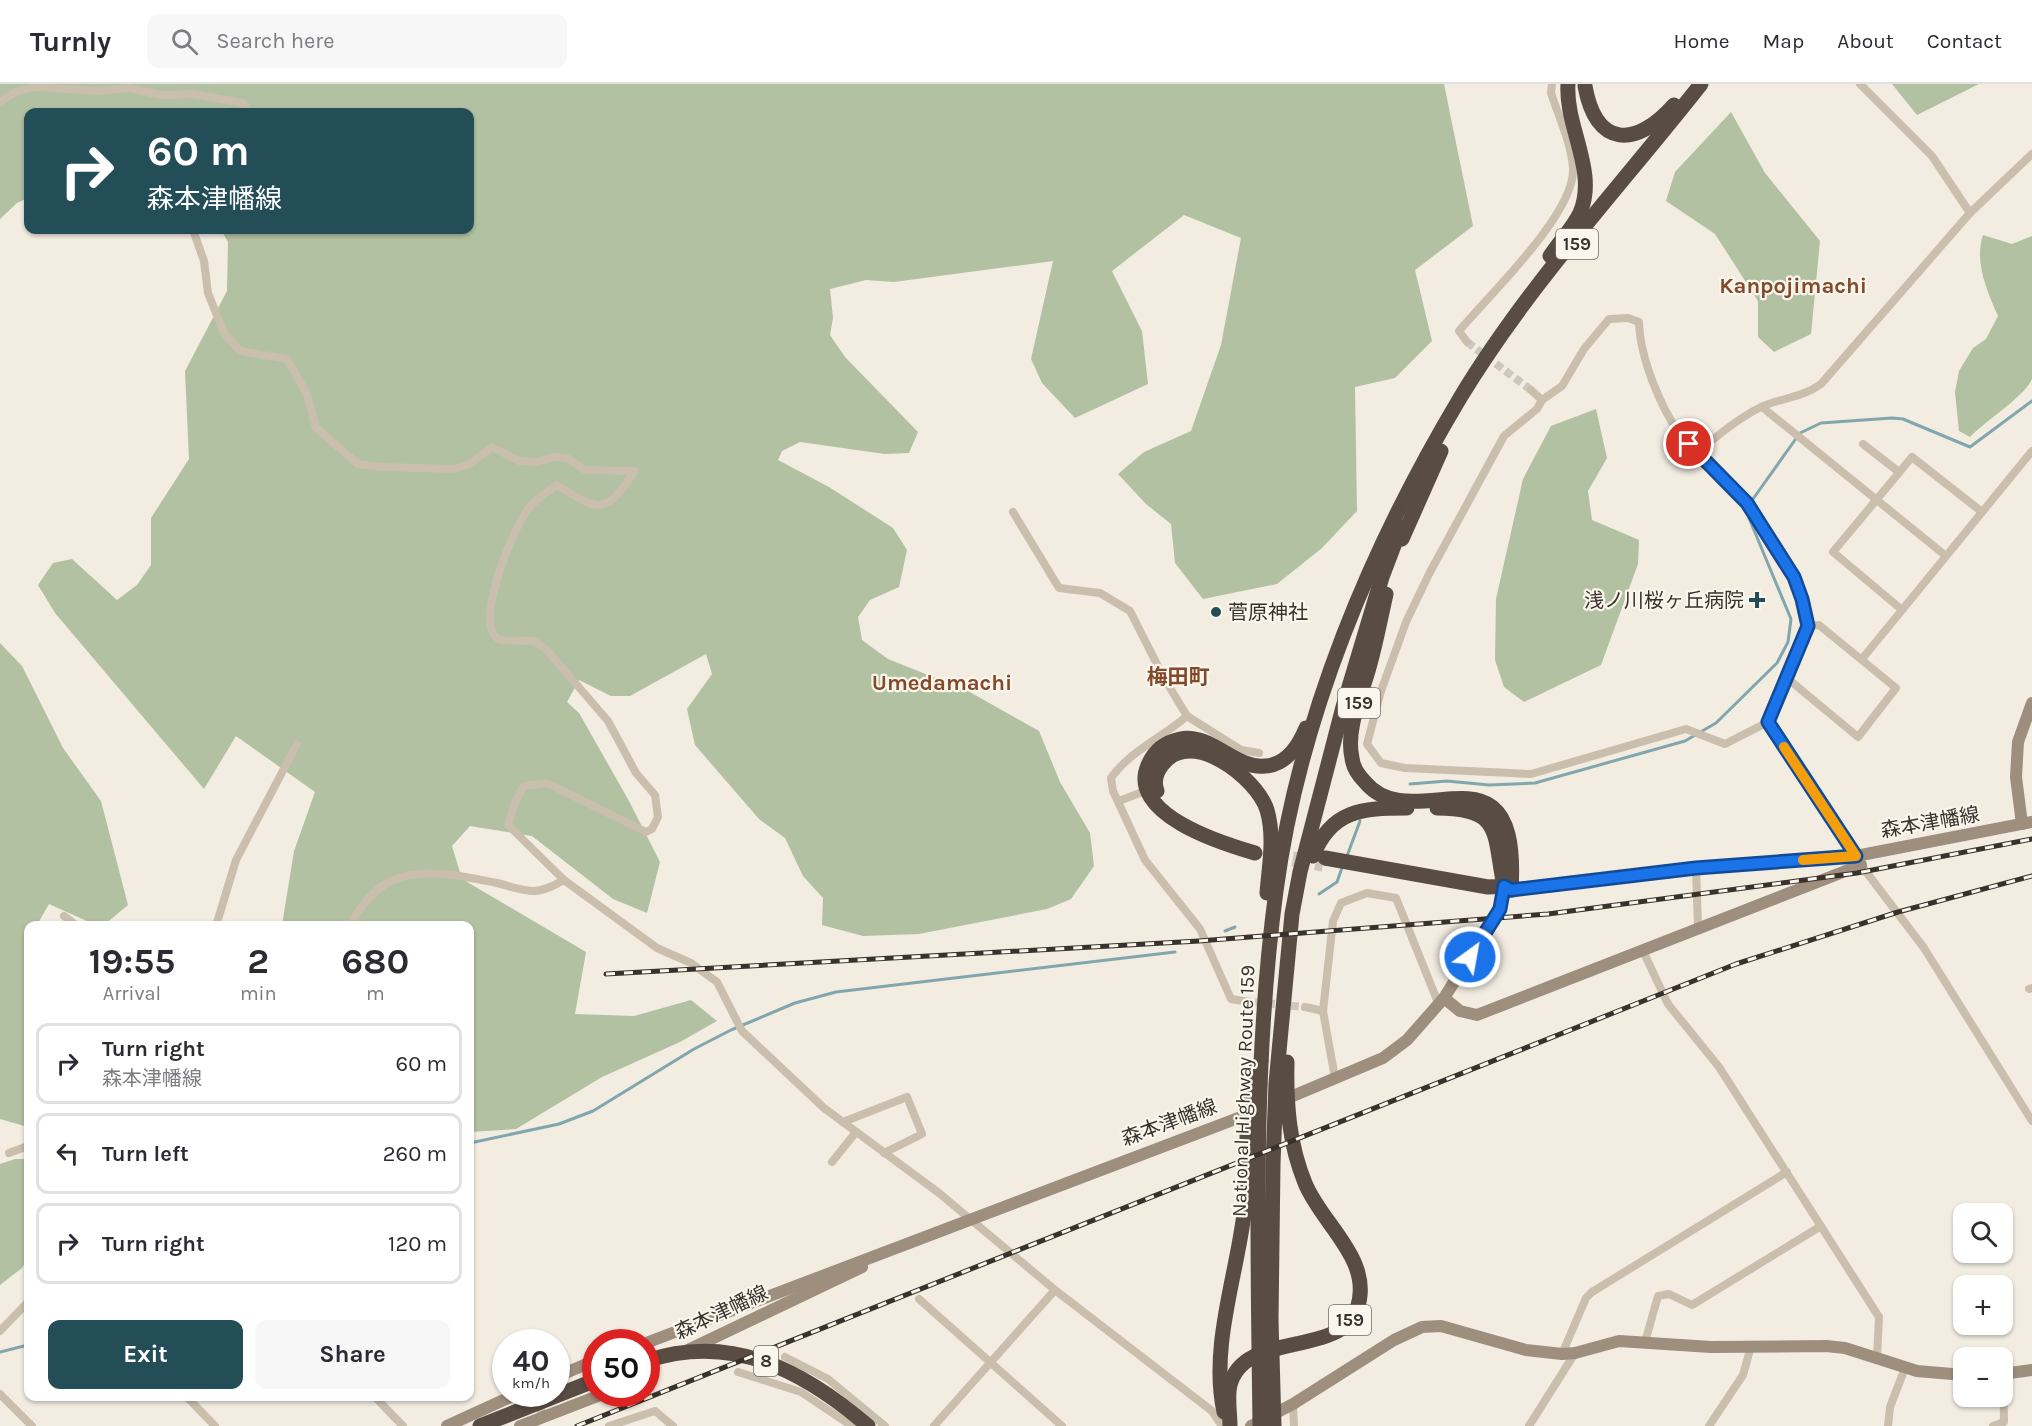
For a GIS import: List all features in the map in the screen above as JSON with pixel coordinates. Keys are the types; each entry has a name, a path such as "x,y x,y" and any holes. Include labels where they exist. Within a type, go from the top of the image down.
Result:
{"highway":[{"path":"1492,349 1492,341 1579,214 1584,196 1585,173 1566,104 1568,84"},
{"path":"1586,86 1590,107 1597,123 1612,133 1629,135 1645,131 1666,114 1693,84"},
{"name":"National Highway Route 159","path":"1274,1426 1265,1319 1255,1089 1261,1061 1264,998 1277,887 1290,816 1309,743 1347,627 1370,570 1412,484 1460,398 1492,349 1568,247 1701,84"},
{"name":"National Highway Route 159","path":"1260,1168 1281,1082 1292,914 1300,872 1343,707 1382,577 1410,505 1458,413 1513,328 1573,249 1708,84"},
{"name":"159","path":"1458,413 1395,561 1354,722 1352,758 1357,773 1381,796 1397,801 1468,798 1486,802 1499,816 1508,837 1512,858 1507,890"},
{"name":"159","path":"1152,789 1148,766 1161,747 1178,739 1198,740 1248,764 1265,766 1278,763 1292,752 1301,740 1362,575 1404,489 1412,484"},
{"name":"159","path":"1152,789 1165,761 1177,754 1198,752 1229,766 1257,789 1263,799 1270,822 1271,837 1261,969 1264,998"},
{"path":"1152,789 1193,827 1256,850"},
{"name":"159","path":"1300,872 1311,861 1326,829 1350,814 1394,808 1458,808 1478,813 1487,820 1495,833 1507,890"},
{"path":"1324,861 1507,890"},
{"name":"159","path":"1226,1426 1230,1385 1238,1369 1248,1358 1332,1333 1346,1324 1357,1311 1362,1285 1352,1257 1320,1212 1306,1184 1297,1156 1281,1082"},
{"name":"159","path":"1226,1426 1219,1389 1221,1357 1244,1212 1260,1168"},
{"name":"National Highway Route 159","path":"1260,1426 1265,1319"},
{"name":"8","path":"660,1359 702,1352 755,1358 809,1380 868,1426"},
{"path":"480,1426 582,1386"}],"main road":[{"path":"2027,823 2016,777 2018,742 2032,703"},
{"name":"森本津幡線","path":"660,1339 1247,1114 1383,1058 1407,1040 1442,1002 1500,909 1507,890 1696,868 1859,860 2027,823"},
{"path":"1442,1002 1460,1011 1477,1015 1643,951 1859,860"},
{"name":"森本津幡線","path":"660,1362 908,1243"},
{"path":"1251,1426 1293,1404 1394,1340 1422,1327 1441,1326 1526,1350 1562,1354 1575,1353 1619,1341 1751,1346 1826,1346 1845,1348 1905,1368 1953,1374"},
{"path":"2013,1373 2032,1370"},
{"path":"520,1426 582,1402"},
{"path":"447,1426 492,1405"}],"street":[{"path":"1467,342 1459,331 1560,211 1572,185 1573,167 1551,93 1552,84"},
{"path":"1860,84 1932,156 1970,213"},
{"path":"0,102 15,92 34,87 100,91 129,88 160,95 193,94 232,100 243,103 246,108"},
{"path":"1697,453 1732,424 1762,406 1806,394 1821,384 1970,213 2032,154"},
{"path":"194,234 204,261 208,293 224,333 240,351 287,359 307,394 316,428 358,464 454,469 470,464 492,447 519,461 538,462 552,457 567,458 585,470 635,471 612,501 600,506 586,504 557,485 543,494 529,508 512,534 492,602 493,633 500,640 534,641 546,649 608,721 636,773 655,795 658,817 652,829 646,832 547,783 524,786 515,802 508,825 564,880 657,948 691,963 717,982 740,1026 824,1108 969,1219 1055,1290 1212,1412 1226,1426"},
{"path":"1628,318 1639,322 1641,352 1666,410 1680,434 1750,507 1794,577 1808,626 1768,722 1725,744 1686,729 1531,774 1405,768 1382,763 1367,744 1381,691 1406,622 1429,574 1504,435 1537,409 1542,400 1563,386 1584,349 1609,319 1628,318"},
{"path":"1531,390 1542,400"},
{"path":"1762,406 1946,556"},
{"path":"1863,444 1899,472"},
{"path":"1862,660 1901,609 2032,451"},
{"path":"1901,609 1833,552 1899,472 1912,457 1982,512"},
{"path":"1013,512 1059,588 1100,593 1130,610 1164,678 1187,716 1241,750 1259,753"},
{"path":"1787,678 1858,737 1896,688 1819,625 1808,626"},
{"path":"1187,716 1164,730 1118,768 1111,778 1113,791 1145,860 1200,929 1231,999 1243,1001"},
{"path":"1768,722 1859,860 1923,948 2032,1121"},
{"path":"218,921 236,860 297,744"},
{"path":"1119,801 1152,789"},
{"path":"1696,868 1698,927"},
{"path":"352,921 358,908 375,890 389,880 410,873 433,872 534,891 564,880"},
{"path":"1335,1078 1323,1011 1333,921 1341,903 1367,893 1396,898 1442,1002"},
{"path":"64,916 70,921"},
{"path":"1643,951 1668,1004 1719,1066 1879,1317 1877,1358"},
{"path":"1305,1007 1323,1011"},
{"path":"843,1122 906,1097 922,1134 884,1153"},
{"path":"832,1162 856,1132"},
{"path":"9,1154 24,1148"},
{"path":"1562,1354 1586,1298 1592,1292 1787,1172"},
{"path":"1645,1342 1658,1296 1669,1294 1692,1305 1821,1226"},
{"path":"934,1426 1055,1290"},
{"path":"919,1299 1062,1426"},
{"path":"0,1331 24,1306"},
{"path":"660,1340 676,1355"},
{"path":"1709,1426 1743,1375 1751,1346"},
{"path":"1529,1426 1575,1353"},
{"path":"786,1357 828,1379 885,1426"},
{"path":"785,1385 799,1363"},
{"path":"1888,1426 1890,1407 1905,1368"},
{"path":"738,1372 785,1385 816,1400 852,1426"},
{"path":"0,1394 32,1426"},
{"path":"191,1401 215,1426"},
{"path":"379,1401 403,1426"},
{"path":"1293,1404 1294,1426"},
{"path":"537,1407 546,1416"},
{"path":"1993,1426 2004,1422 2004,1407"},
{"path":"609,1426 656,1411 673,1426"}],"green space":[{"path":"0,84 1444,84 1473,226 1415,270 1432,341 1395,378 1355,387 1357,511 1322,548 1277,584 1203,599 1175,563 1171,524 1146,504 1118,474 1144,452 1191,431 1221,345 1241,238 1184,215 1112,271 1142,331 1148,384 1075,418 1042,383 1031,359 1053,261 894,282 866,280 830,289 833,318 830,335 845,357 918,432 909,453 885,454 800,442 782,451 778,460 829,487 893,528 907,550 899,587 870,600 858,617 862,640 888,659 968,691 1039,731 1060,782 1090,833 1094,866 1071,899 1047,909 919,934 863,936 822,925 823,898 803,876 785,838 759,819 695,745 687,709 712,674 706,654 630,696 611,696 579,680 567,702 579,713 629,801 660,862 647,913 613,899 532,836 470,826 452,846 462,879 586,952 575,1014 634,1016 691,1000 717,1021 680,1042 602,1077 516,1129 474,1132 474,921 283,921 294,851 315,792 236,736 204,789 55,613 38,585 53,563 72,559 117,600 137,585 151,565 151,518 189,459 185,371 227,291 228,242 223,234 474,234 474,108 24,108 24,200 17,203 0,219"},
{"path":"1892,84 1979,84 1917,115"},
{"path":"1731,112 1765,173 1820,241 1811,334 1774,352 1758,337 1758,301 1715,234 1666,201 1675,172"},
{"path":"1983,235 2012,244 2032,236 2032,379 2022,393 1970,437 1959,431 1955,392 1959,371 1973,348 1986,339 1998,316 1986,287 1981,266"},
{"path":"1596,409 1607,458 1588,491 1592,520 1639,540 1638,564 1601,665 1524,702 1504,687 1495,660 1496,599 1523,479 1551,426"},
{"path":"0,643 22,666 63,748 101,801 128,905 109,921 87,921 49,904 39,921 24,921 24,1126 0,1119"},
{"path":"15,1159 24,1159 24,1265 0,1285 0,1164"}],"waterway":[{"path":"1410,784 1447,781 1489,785 1535,783 1685,741 1716,723 1777,663 1788,642 1791,619 1749,518 1753,499 1800,433 1821,423 1892,418 1903,419 1970,447 2032,401"},
{"path":"1347,856 1360,821"},
{"path":"1319,894 1337,882 1343,865"},
{"path":"1225,931 1235,927"},
{"path":"474,1142 559,1124 593,1111 694,1049 731,1030 795,1003 836,992 1175,952"},
{"path":"0,1352 24,1346"}],"tunnel":[{"path":"1467,342 1531,390"},
{"path":"1270,855 1323,864"},
{"path":"1243,1001 1305,1007"}],"railway":[{"path":"606,974 1199,941 1548,914 1857,873 2032,839"},
{"path":"577,1426 1736,964 1898,912 2032,876"}],"slow traffic":[{"path":"1784,747 1856,856 1803,860"}],"place":[{"name":"浅ノ川桜ヶ丘病院","path":"1757,600"},
{"name":"菅原神社","path":"1216,612"}],"district":[{"name":"Kanpojimachi","path":"1793,285"},
{"name":"梅田町","path":"1178,677"},
{"name":"Umedamachi","path":"942,682"}],"route":[{"path":"1470,957 1500,909 1504,886 1511,890 1696,868 1856,856 1768,722 1808,626 1794,577 1747,503 1689,444"}]}
